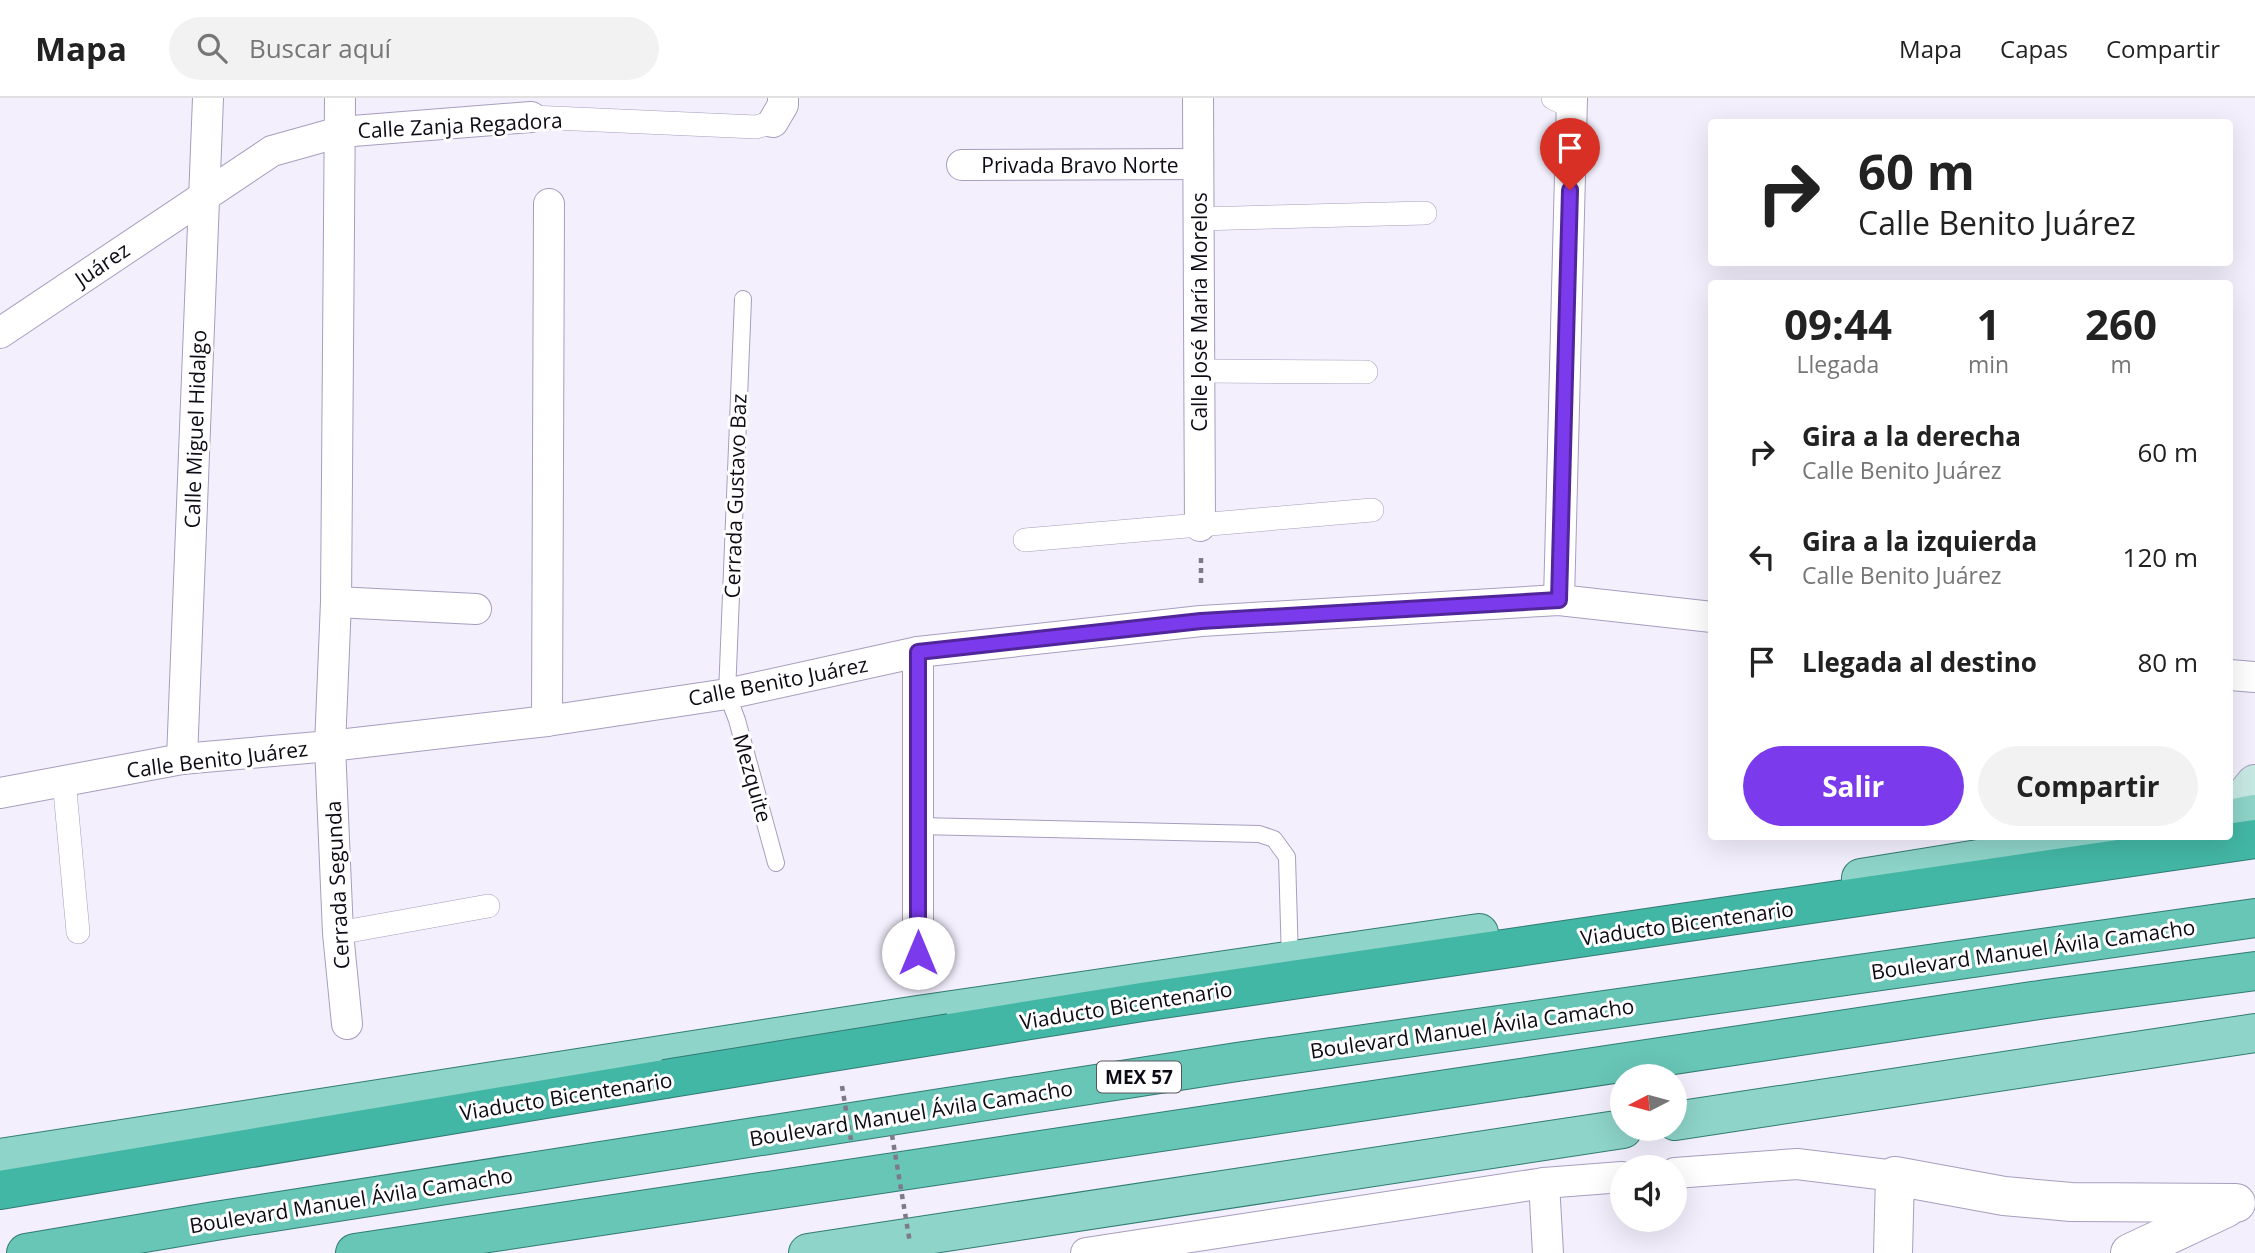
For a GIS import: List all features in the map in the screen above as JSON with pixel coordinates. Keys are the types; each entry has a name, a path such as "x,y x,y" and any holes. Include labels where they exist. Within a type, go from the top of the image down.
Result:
{"highway":[{"name":"Viaducto Bicentenario","path":"0,1190 1142,1002 2255,839"},
{"name":"Boulevard Manuel Ávila Camacho","path":"26,1253 1237,1062 2255,918"},
{"path":"355,1253 2046,999 2255,971"}],"main road":[{"path":"2233,813 2255,785"},
{"path":"2233,817 2255,814"},
{"path":"0,1158 905,1017 1834,882 2096,840"},
{"path":"1687,1119 2255,1033"},
{"path":"808,1253 1610,1131"}],"street":[{"name":"Calle Miguel Hidalgo","path":"182,759 208,98"},
{"name":"Cerrada Segunda","path":"340,98 336,602 330,746 338,933 347,1024"},
{"name":"Calle José María Morelos","path":"1198,98 1200,526"},
{"path":"1559,600 1566,101"},
{"name":"Calle Zanja Regadora","path":"205,195 272,151 340,132 531,117 756,127 778,110"},
{"name":"Privada Bravo Norte","path":"962,165 1198,164"},
{"name":"Juárez","path":"0,333 205,195"},
{"path":"547,721 549,204"},
{"path":"1199,219 1425,213"},
{"path":"1199,371 1366,372"},
{"path":"1026,540 1372,510"},
{"name":"Calle Benito Juárez","path":"0,793 182,759 330,746 547,721 727,694 918,652 1201,621 1559,600 1708,617"},
{"path":"336,602 476,609"},
{"path":"918,652 918,953"},
{"path":"2233,675 2255,677"},
{"path":"64,780 78,932"},
{"path":"338,933 488,906"},
{"path":"1687,1172 1797,1164 1895,1176 2004,1196 2071,1202 2246,1202"},
{"path":"1893,1253 1895,1176"},
{"path":"1086,1253 1544,1183 1610,1178"},
{"path":"1544,1183 1548,1253"},
{"path":"2130,1253 2246,1202"}],"lane":[{"name":"Cerrada Gustavo Baz","path":"727,694 743,299"},
{"name":"Mezquite","path":"727,694 737,720 776,863"},
{"path":"918,826 1259,834 1274,839 1287,857 1290,960"}],"path":[{"path":"892,1135 910,1243"}],"route":[{"path":"918,953 918,652 1201,621 1559,600 1570,190"}]}
